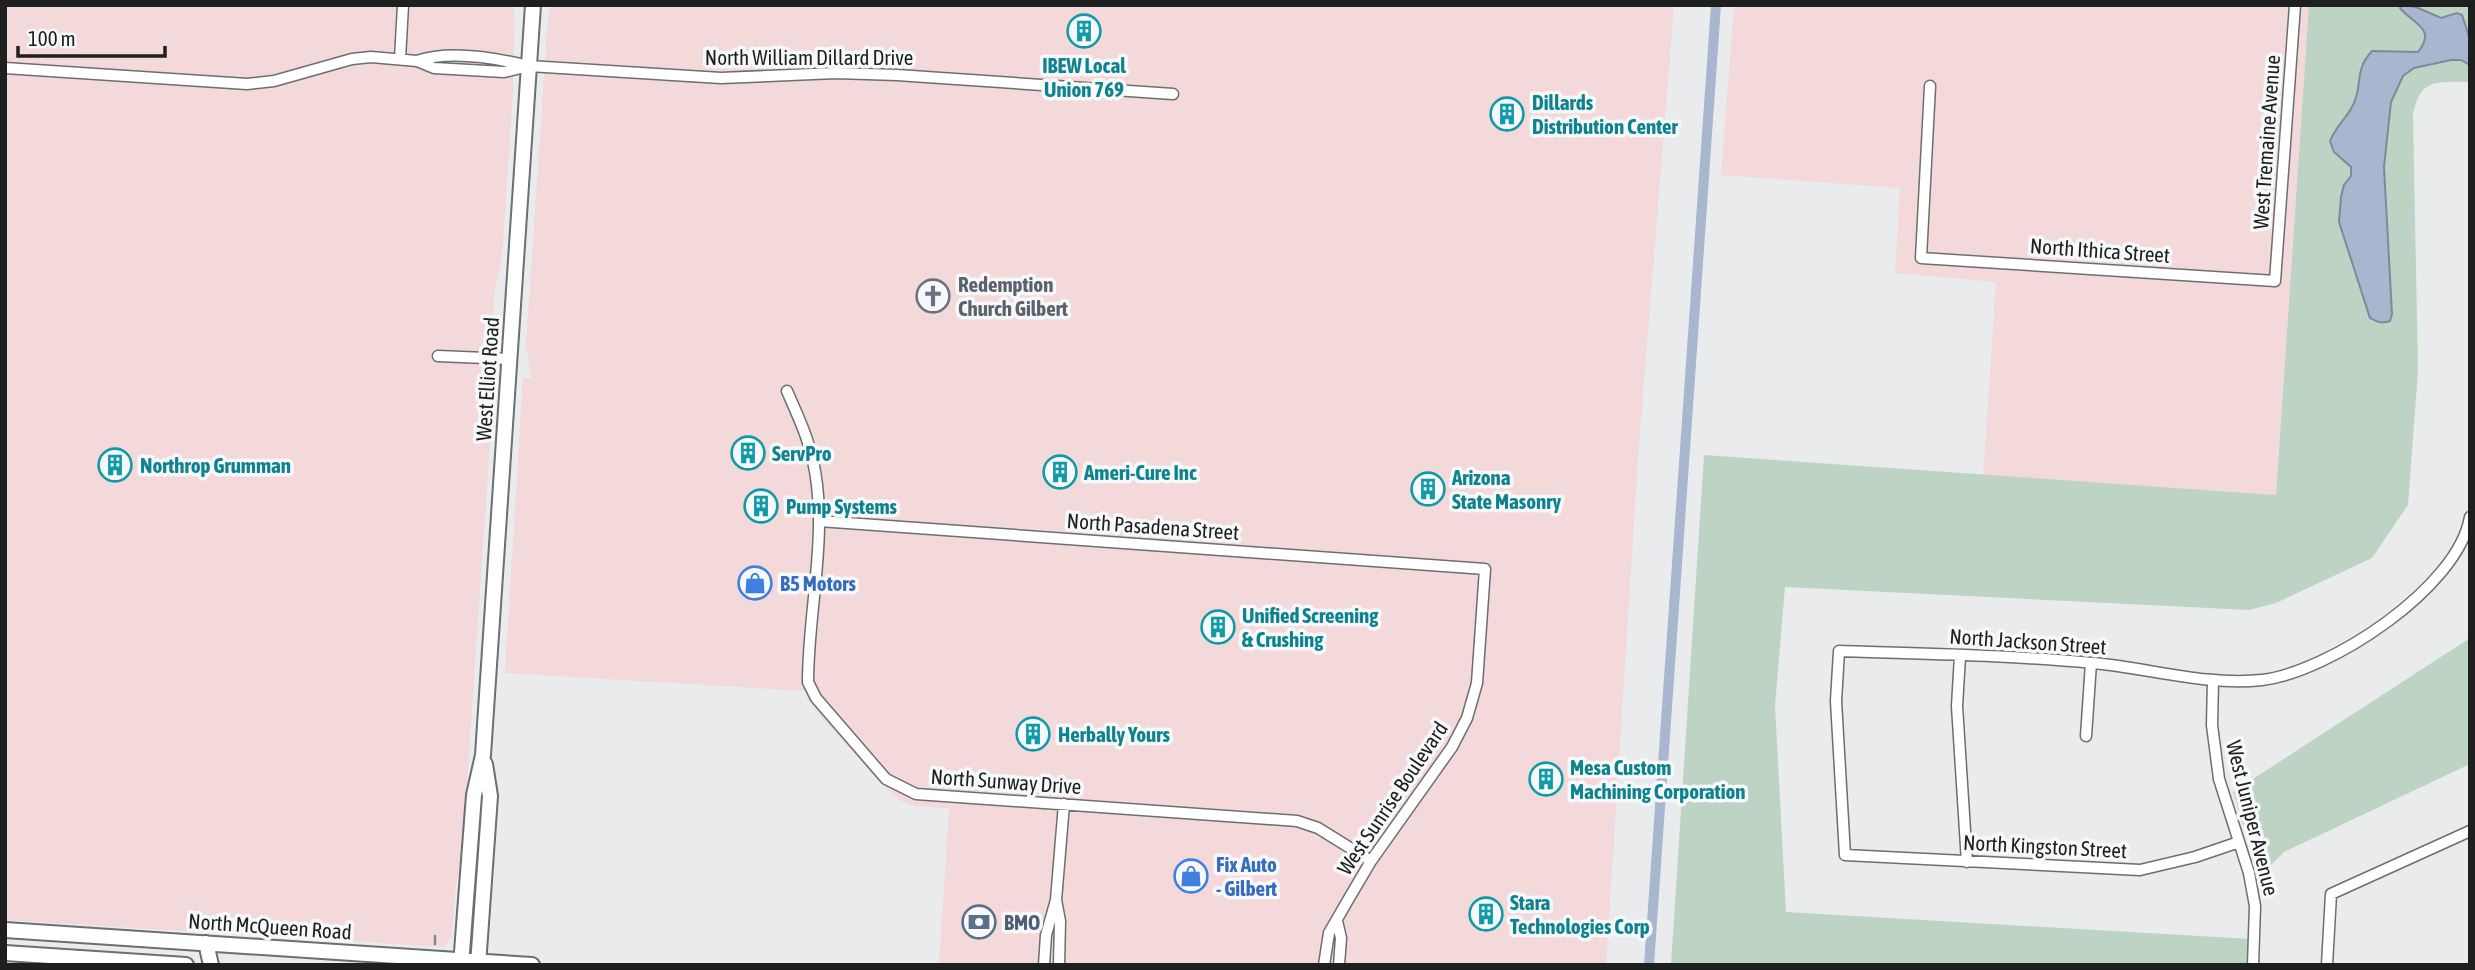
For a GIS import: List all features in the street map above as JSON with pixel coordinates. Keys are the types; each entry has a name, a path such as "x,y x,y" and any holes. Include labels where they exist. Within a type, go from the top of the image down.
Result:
{"main road":[{"name":"West Elliot Road","path":"461,962 474,795 483,755 533,5"},
{"name":"West Elliot Road","path":"478,963 490,796 483,755"},
{"name":"North McQueen Road","path":"5,930 532,965"},
{"path":"206,943 211,965"},
{"path":"5,953 186,965"}],"street":[{"path":"400,60 403,5"},
{"name":"West Tremaine Avenue","path":"2275,281 2295,5"},
{"name":"North William Dillard Drive","path":"5,68 247,84 274,81 352,59 370,57 417,61 434,68 504,72 529,66 721,78 836,73 897,75 1173,94"},
{"name":"North Ithica Street","path":"1930,86 1922,258 2275,281"},
{"path":"438,356 509,359"},
{"name":"North Sunway Drive","path":"787,391 814,462 819,522 808,682 816,698 886,779 916,794 1297,821 1318,828 1371,862"},
{"name":"North Jackson Street","path":"1844,855 1836,701 1839,651 2091,663 2213,681 2295,673 2330,657 2415,601 2449,560 2470,520"},
{"name":"North Pasadena Street","path":"819,522 1485,569"},
{"name":"West Sunrise Boulevard","path":"1324,965 1329,933 1371,862 1450,751 1467,718 1477,683 1485,569"},
{"path":"1961,656 1957,706 1967,862"},
{"path":"2086,736 2091,663"},
{"name":"West Juniper Avenue","path":"2213,681 2211,725 2219,779 2249,873 2255,906 2253,965"},
{"path":"1044,965 1046,935 1056,900 1063,804"},
{"path":"2328,965 2331,894 2470,831"},
{"name":"North Kingston Street","path":"1844,855 2140,870 2194,857 2239,842"},
{"path":"1056,900 1060,921 1059,965"},
{"path":"1337,921 1341,938 1339,965"}],"shaded area":[{"path":"5,5 514,5 513,93 502,258 495,288 492,338 494,384 462,857 456,884 452,935 444,947 5,920"},
{"path":"551,5 1674,5 1639,445 1606,965 939,965 949,808 914,806 899,800 822,718 808,700 805,691 505,673 523,378 531,378 526,345"},
{"path":"1734,5 2309,5 2276,495 1983,476 1996,282 1895,273 1900,188 1721,175"}],"green space":[{"path":"2309,5 2470,5 2470,82 2432,84 2420,94 2413,114 2418,371 2408,505 2372,558 2276,603 2249,610 1785,587 1775,706 1786,912 2251,939 2246,965 1671,965 1704,455 2276,495"},
{"path":"2470,638 2470,764 2284,852 2259,877 2233,792"}],"water":[{"path":"2402,5 2416,7 2441,18 2457,13 2462,15 2470,39 2470,65 2461,60 2451,60 2414,68 2403,76 2391,102 2384,167 2392,314 2390,321 2382,322 2370,318 2339,222 2341,197 2344,185 2351,176 2351,167 2334,152 2330,141 2354,103 2363,65 2372,51 2418,52 2423,44 2424,32 2400,8"}],"waterway":[{"path":"1649,965 1716,5"},
{"path":"435,936 435,944"}],"place":[{"name":"IBEW Local Union 769","path":"1084,31"},
{"name":"Dillards Distribution Center","path":"1507,114"},
{"name":"Redemption Church Gilbert","path":"933,296"},
{"name":"ServPro","path":"748,453"},
{"name":"Northrop Grumman","path":"115,465"},
{"name":"Ameri-Cure Inc","path":"1060,472"},
{"name":"Arizona State Masonry","path":"1428,489"},
{"name":"Pump Systems","path":"761,506"},
{"name":"B5 Motors","path":"755,583"},
{"name":"Unified Screening & Crushing","path":"1218,627"},
{"name":"Herbally Yours","path":"1033,734"},
{"name":"Mesa Custom Machining Corporation","path":"1546,779"},
{"name":"Fix Auto - Gilbert","path":"1191,876"},
{"name":"Stara Technologies Corp","path":"1486,914"},
{"name":"BMO","path":"979,922"}]}
